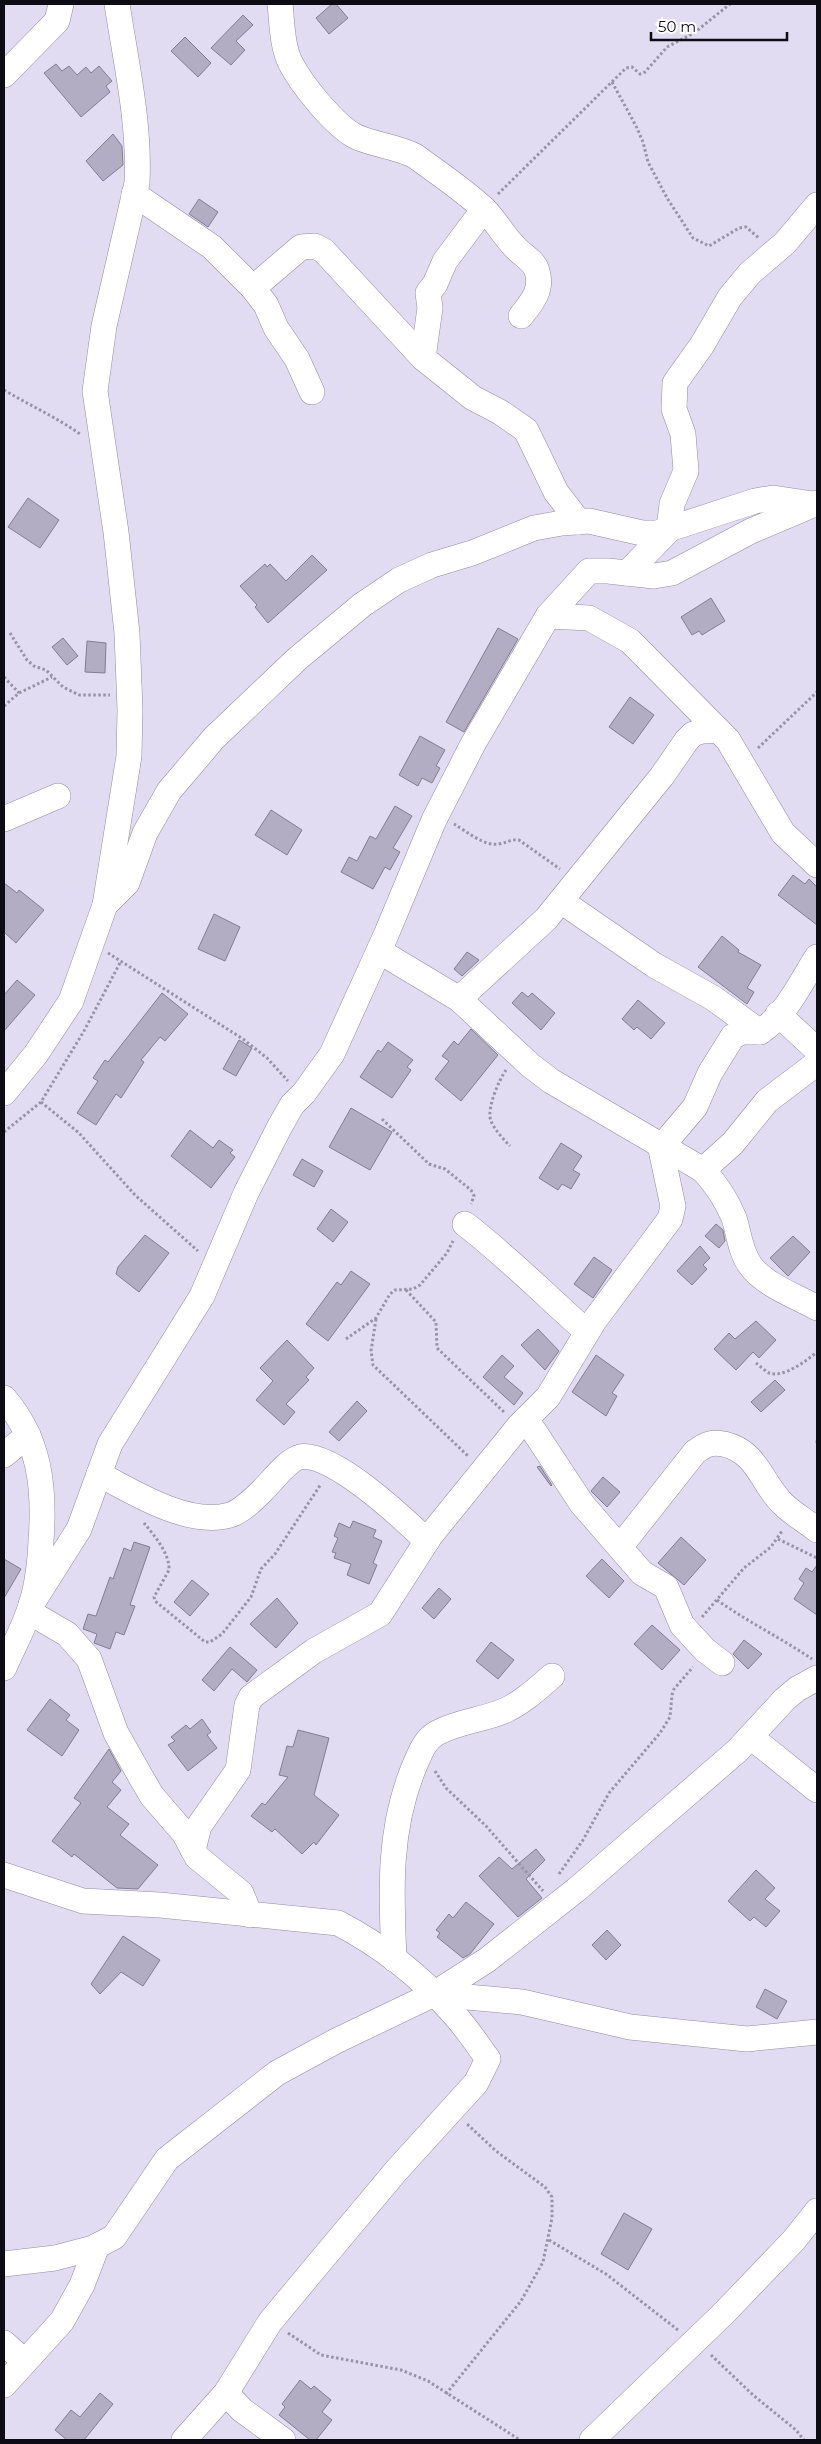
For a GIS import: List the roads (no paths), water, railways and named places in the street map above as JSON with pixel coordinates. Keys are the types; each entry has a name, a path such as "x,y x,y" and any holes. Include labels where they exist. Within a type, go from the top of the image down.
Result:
{"street":[{"path":"4,75 57,21 61,4"},
{"path":"6,1084 36,1054 71,1000 105,905 129,756 130,694 127,633 117,541 95,391 104,326 134,194 138,162 137,134 117,4"},
{"path":"280,4 282,29 290,63 334,121 355,136 404,150 415,156 484,209 499,225 513,246 530,260 537,270 539,284 536,298 521,316"},
{"path":"134,194 212,248 254,288 266,305 276,328 297,359 312,392"},
{"path":"627,573 670,530 672,504 686,472 683,434 674,409 675,383 702,345 730,297 750,273 774,254 817,205"},
{"path":"423,358 430,308 428,293 435,284 445,261 484,209"},
{"path":"254,288 301,247 315,246 324,252 423,358 473,398 500,412 526,430 556,492 579,522"},
{"path":"105,905 128,883 145,833 169,791 214,738 297,659 362,605 399,580 432,565 472,553 534,528 589,521 642,534 670,530 755,501 773,498 815,504"},
{"path":"4,1668 30,1608 79,1530 110,1444 202,1296 246,1193 284,1120 332,1054 379,951 436,814 473,744 548,616 589,571 654,576 672,573 751,531 815,504"},
{"path":"548,616 589,618 622,634 728,740 783,834 817,865"},
{"path":"459,1000 546,919 662,776 687,740 693,734 702,731 718,730"},
{"path":"4,819 58,796"},
{"path":"561,900 654,965 713,998 760,1032"},
{"path":"379,951 459,1000 551,1081 703,1170 713,1181 734,1218 750,1266 762,1277 817,1308"},
{"path":"661,1146 695,1107 710,1073 733,1036 743,1032 760,1032 788,1003 817,957"},
{"path":"778,1014 817,1050"},
{"path":"703,1170 733,1143 767,1101 817,1063"},
{"path":"193,1850 200,1826 238,1770 247,1705 251,1697 314,1651 380,1614 427,1541 522,1423 548,1397 587,1332 670,1219 673,1206 661,1146"},
{"path":"465,1224 497,1249 515,1268 587,1332"},
{"path":"4,1398 18,1414 28,1435 36,1454 41,1480 43,1514 40,1567 30,1608"},
{"path":"522,1423 582,1504 642,1573 666,1588 674,1613 688,1633 714,1658"},
{"path":"4,1455 28,1435"},
{"path":"620,1547 696,1452 706,1444 714,1442 731,1446 746,1454 755,1463 782,1504 817,1530"},
{"path":"99,1474 139,1495 195,1517 215,1518 238,1511 261,1492 294,1458 303,1456 321,1459 353,1478 398,1512 427,1541"},
{"path":"30,1608 67,1634 89,1659 116,1733 152,1796 175,1821 204,1864 241,1893 250,1915"},
{"path":"394,1959 391,1892 398,1813 422,1750 437,1733 459,1724 505,1711 529,1696 552,1676"},
{"path":"4,2264 55,2258 97,2246 114,2237 167,2159 277,2073 336,2041 434,1994 487,1960 549,1894 677,1803 750,1737 785,1699 797,1689 817,1678"},
{"path":"750,1737 817,1790"},
{"path":"4,1875 83,1901 160,1905 338,1923 394,1959 434,1994 453,2013 488,2059 476,2083 351,2224 270,2322 226,2393 184,2440"},
{"path":"434,1994 496,1999 630,2027 747,2039 817,2032"},
{"path":"592,2440 815,2219"},
{"path":"4,2385 62,2320 82,2285 97,2246"},
{"path":"4,2343 24,2361"},
{"path":"226,2393 242,2410 283,2440"}]}
